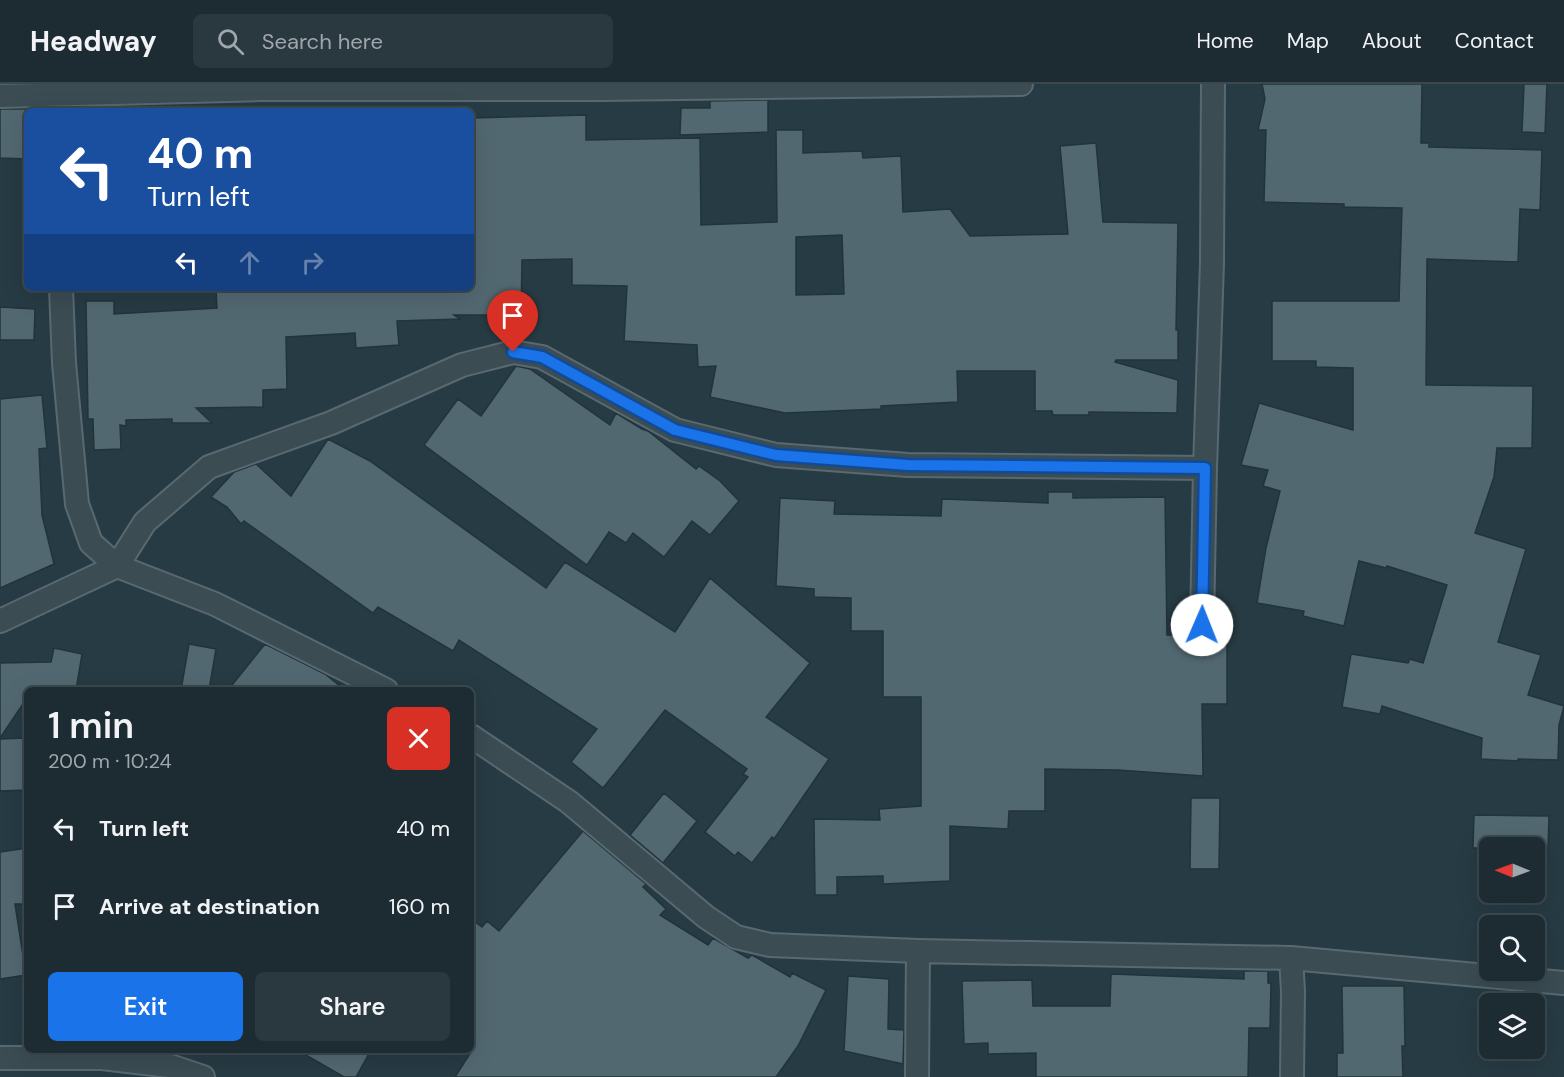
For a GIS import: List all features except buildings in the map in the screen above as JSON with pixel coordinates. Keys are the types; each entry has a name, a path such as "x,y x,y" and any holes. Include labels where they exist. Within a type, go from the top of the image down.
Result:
{"street":[{"path":"0,96 60,103 273,89 1022,84"},
{"path":"1202,625 1212,263 1213,84"},
{"path":"61,291 65,373 77,504 91,543 117,566 215,604 380,687"},
{"path":"0,621 117,566 145,522 209,467 331,423 462,365 513,352 542,357 675,430 776,455 908,465 1205,468"},
{"path":"474,738 569,802 706,917 736,937 770,945 918,951 1291,958 1564,983"},
{"path":"917,1077 918,951"},
{"path":"1291,958 1292,1077"},
{"path":"0,1058 102,1058 170,1066 203,1077"}],"route":[{"path":"513,352 542,357 675,430 776,455 908,465 1205,468 1202,625"}]}
